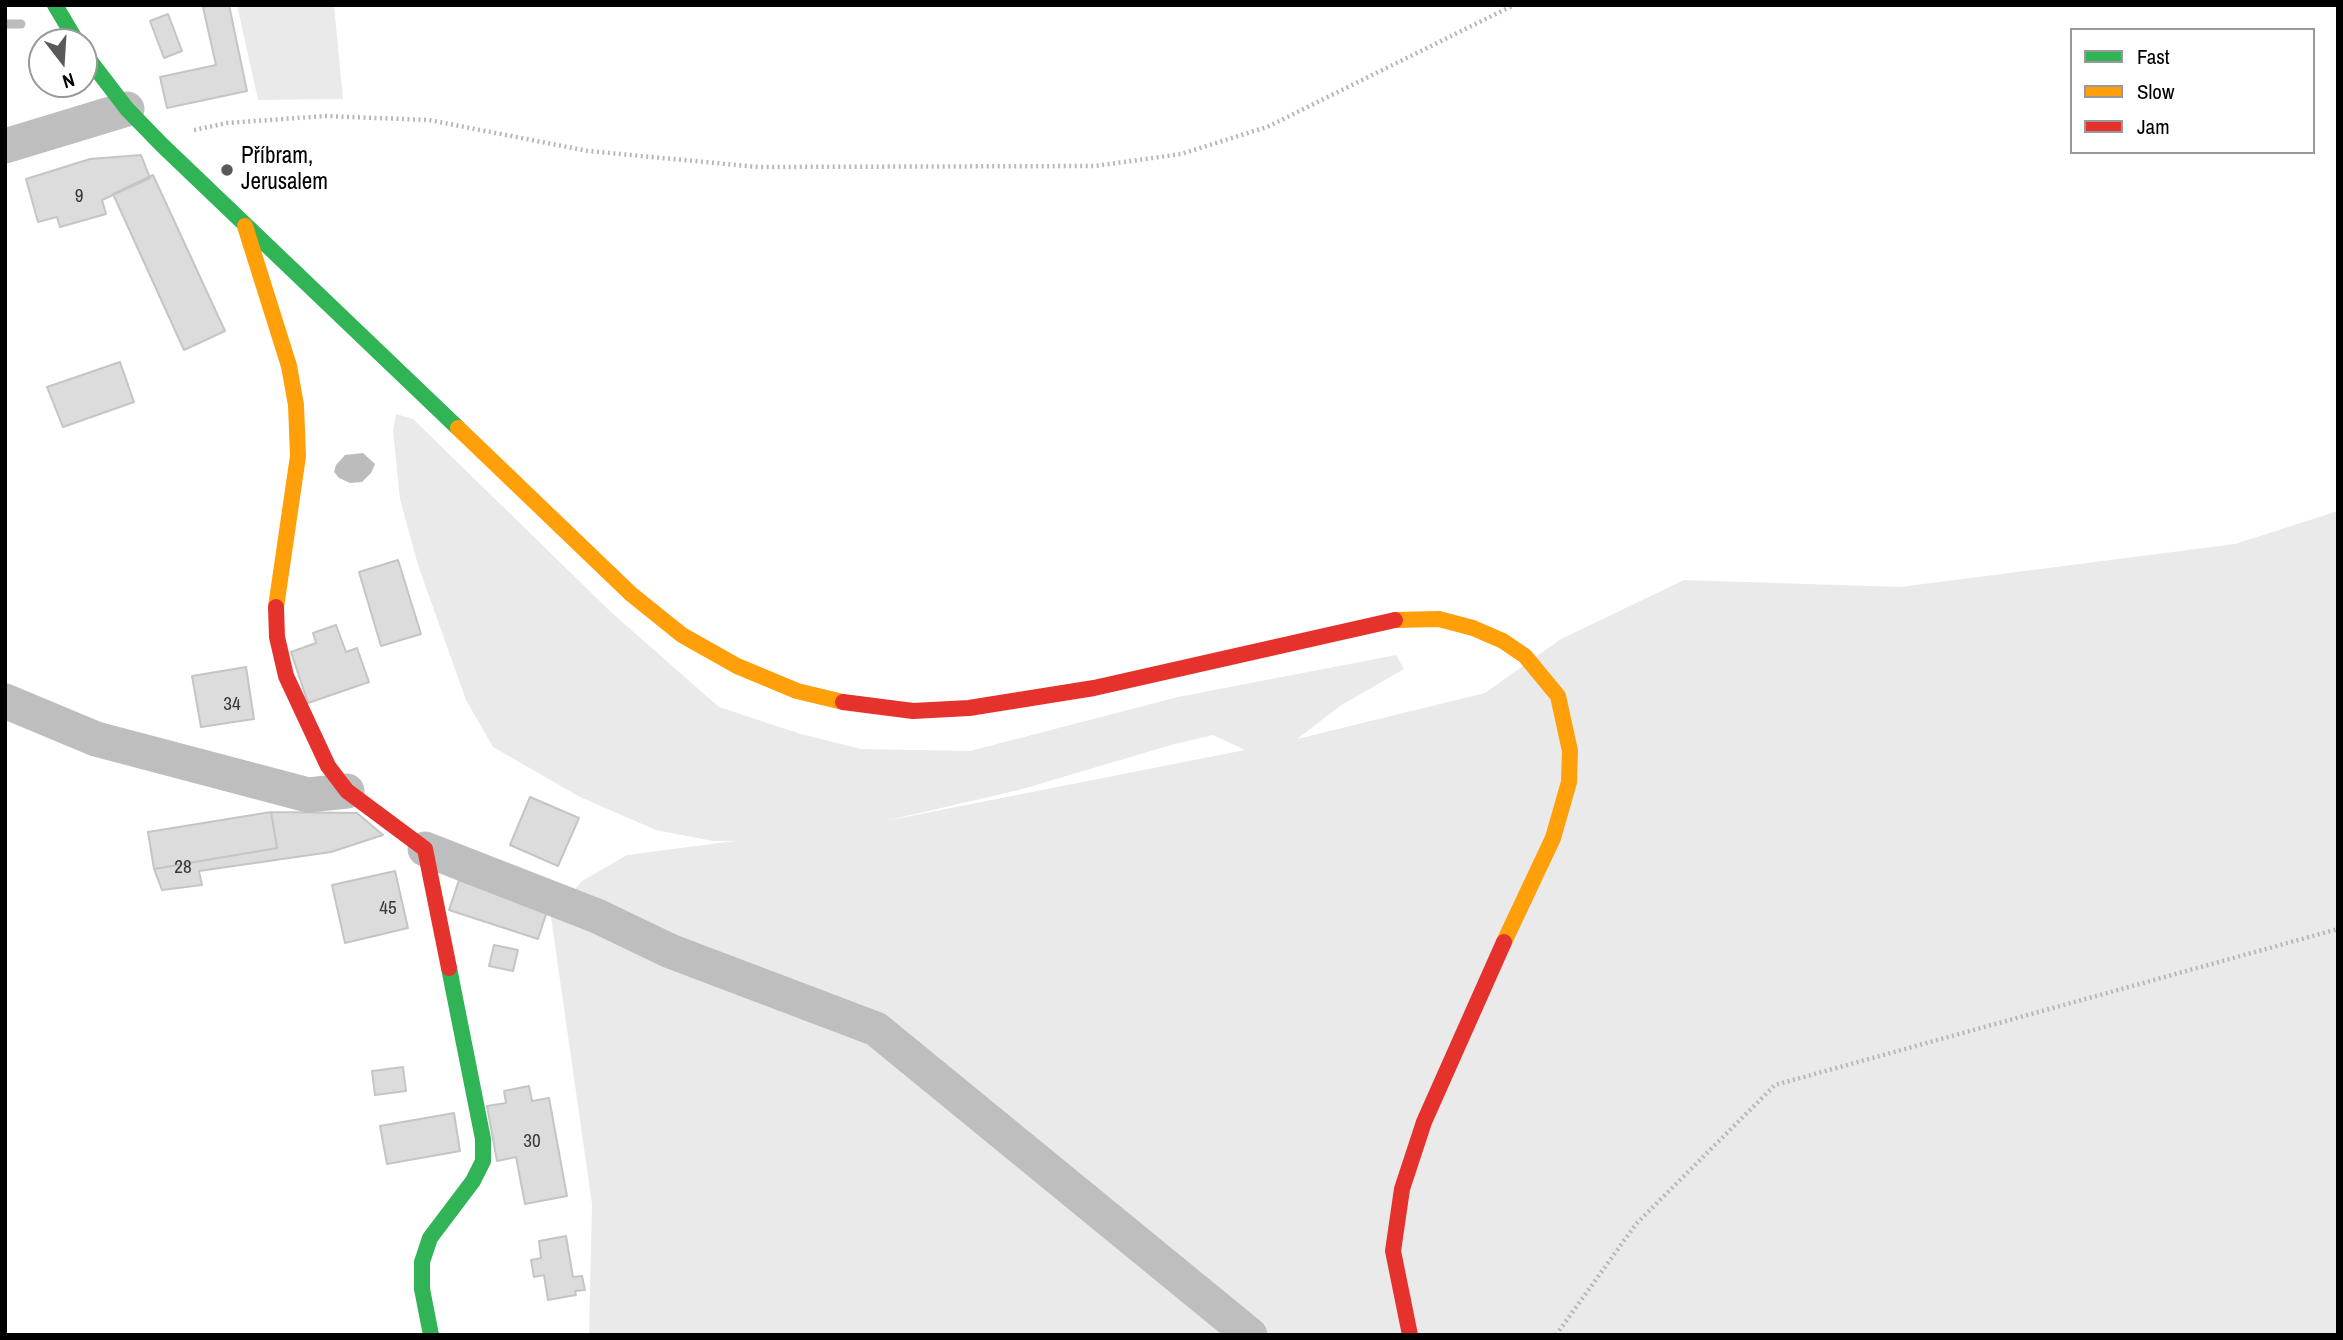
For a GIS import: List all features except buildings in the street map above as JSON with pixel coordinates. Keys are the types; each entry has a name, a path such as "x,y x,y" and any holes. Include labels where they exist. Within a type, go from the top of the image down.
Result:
{"street":[{"path":"55,5 69,28"},
{"path":"98,71 127,109 162,145 631,594 682,635 737,666 797,691 858,706 912,711 970,708 1094,688 1397,620 1440,619 1473,628 1503,641 1525,656 1558,696 1570,751 1569,782 1553,838 1455,1045 1424,1122 1402,1189 1393,1251 1410,1335"},
{"path":"5,146 127,109"},
{"path":"245,224 289,366 296,405 298,456 276,594 277,637 286,676 303,718 328,766 346,791 425,849 597,916 670,951 876,1029 1250,1335"},
{"path":"5,701 96,739 307,795 346,791"},
{"path":"425,849 483,1139 483,1161 473,1181 429,1238 422,1262 422,1289 431,1335"}],"path":[{"path":"162,145 190,131 227,122 324,116 429,120 588,151 758,167 1095,166 1181,154 1267,127 1514,5"},
{"path":"1556,1335 1636,1224 1775,1085 2338,929"}],"shaded area":[{"path":"237,5 334,5 343,99 258,100"},
{"path":"396,414 413,419 612,613 719,707 801,734 861,749 970,751 1178,697 1396,655 1404,669 1340,706 1297,739 1485,693 1561,639 1684,580 1900,587 2235,544 2338,511 2338,1335 589,1335 592,1204 551,917 582,881 627,855 735,841 713,841 656,830 580,797 493,747 466,700 418,565 400,499 393,431","holes":["1213,735 1245,750 885,821 1019,790"]},
{"path":"363,453 375,464 362,482 350,483 339,478 334,472 336,465 345,455"}],"waterway":[{"path":"5,24 21,24"}],"traffic: fast":[{"path":"55,5 69,28"},
{"path":"98,71 127,109 162,145 458,428"},
{"path":"431,1335 422,1289 422,1262 430,1238 473,1181 483,1161 483,1139 449,968"}],"traffic: slow":[{"path":"245,226 289,366 296,405 298,456 276,607"},
{"path":"458,428 631,594 682,635 737,666 797,691 843,702"},
{"path":"1395,620 1439,619 1473,628 1503,641 1525,656 1558,696 1570,751 1569,782 1553,838 1504,942"}],"traffic: jam":[{"path":"276,607 277,637 286,676 328,766 347,791 425,849 449,968"},
{"path":"843,702 913,711 969,708 1094,688 1395,620"},
{"path":"1410,1335 1393,1251 1402,1189 1424,1122 1504,942"}],"place":[{"name":"Příbram, Jerusalem","path":"227,170"}]}
